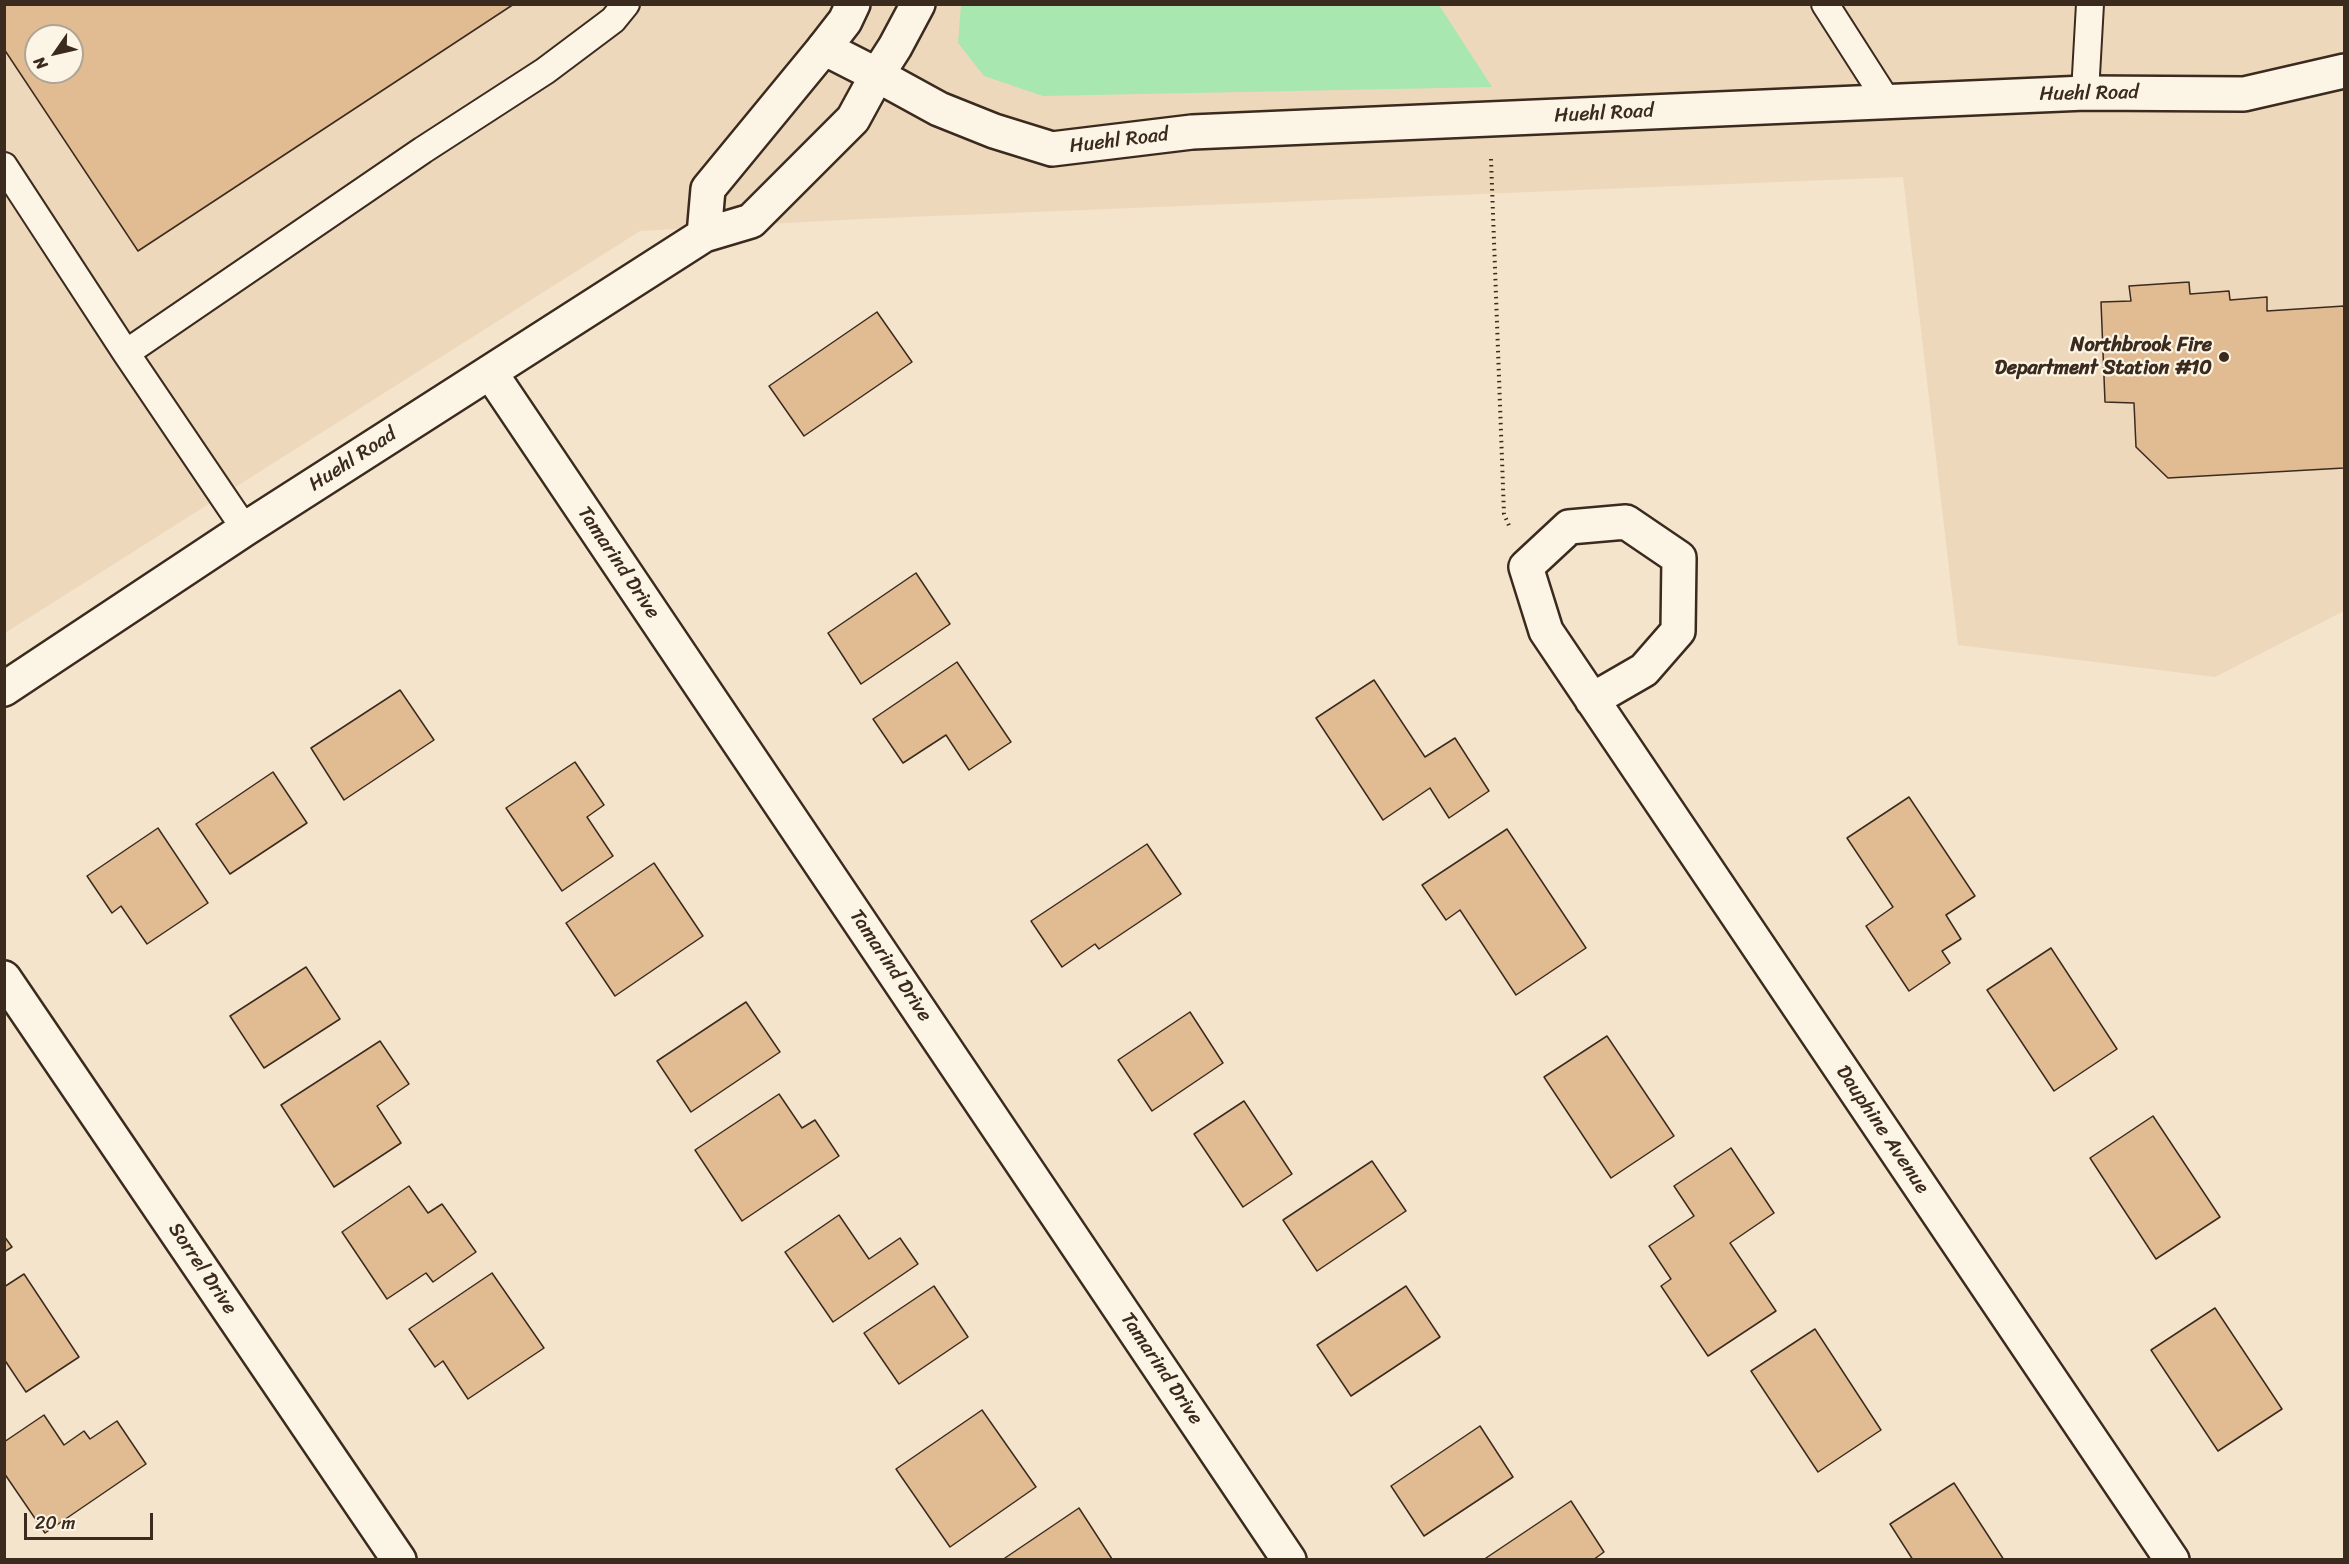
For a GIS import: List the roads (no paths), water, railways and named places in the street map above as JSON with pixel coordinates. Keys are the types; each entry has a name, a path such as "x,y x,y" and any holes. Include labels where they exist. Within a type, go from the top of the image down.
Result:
{"street":[{"path":"704,235 708,189 824,48 845,21 853,4"},
{"path":"877,75 918,4"},
{"name":"Huehl Road","path":"824,48 939,109 994,131 1052,149 1192,132 2085,93 2244,94 2344,71"},
{"name":"Huehl Road","path":"4,689 245,529 618,288 704,235 751,221 853,119 877,75"},
{"name":"Tamarind Drive","path":"490,372 1289,1560"},
{"name":"Dauphine Avenue","path":"1592,700 1644,670 1678,631 1679,558 1626,522 1569,527 1526,567 1546,631 1592,700 2172,1560"},
{"name":"Sorrel Drive","path":"4,978 399,1560"}],"lane":[{"path":"126,353 423,150 545,71 613,20 626,4"},
{"path":"1825,4 1887,101"},
{"path":"2085,93 2090,4"},
{"path":"4,166 245,529"}],"place":[{"name":"Northbrook Fire Department Station #10","path":"2224,357"}]}
